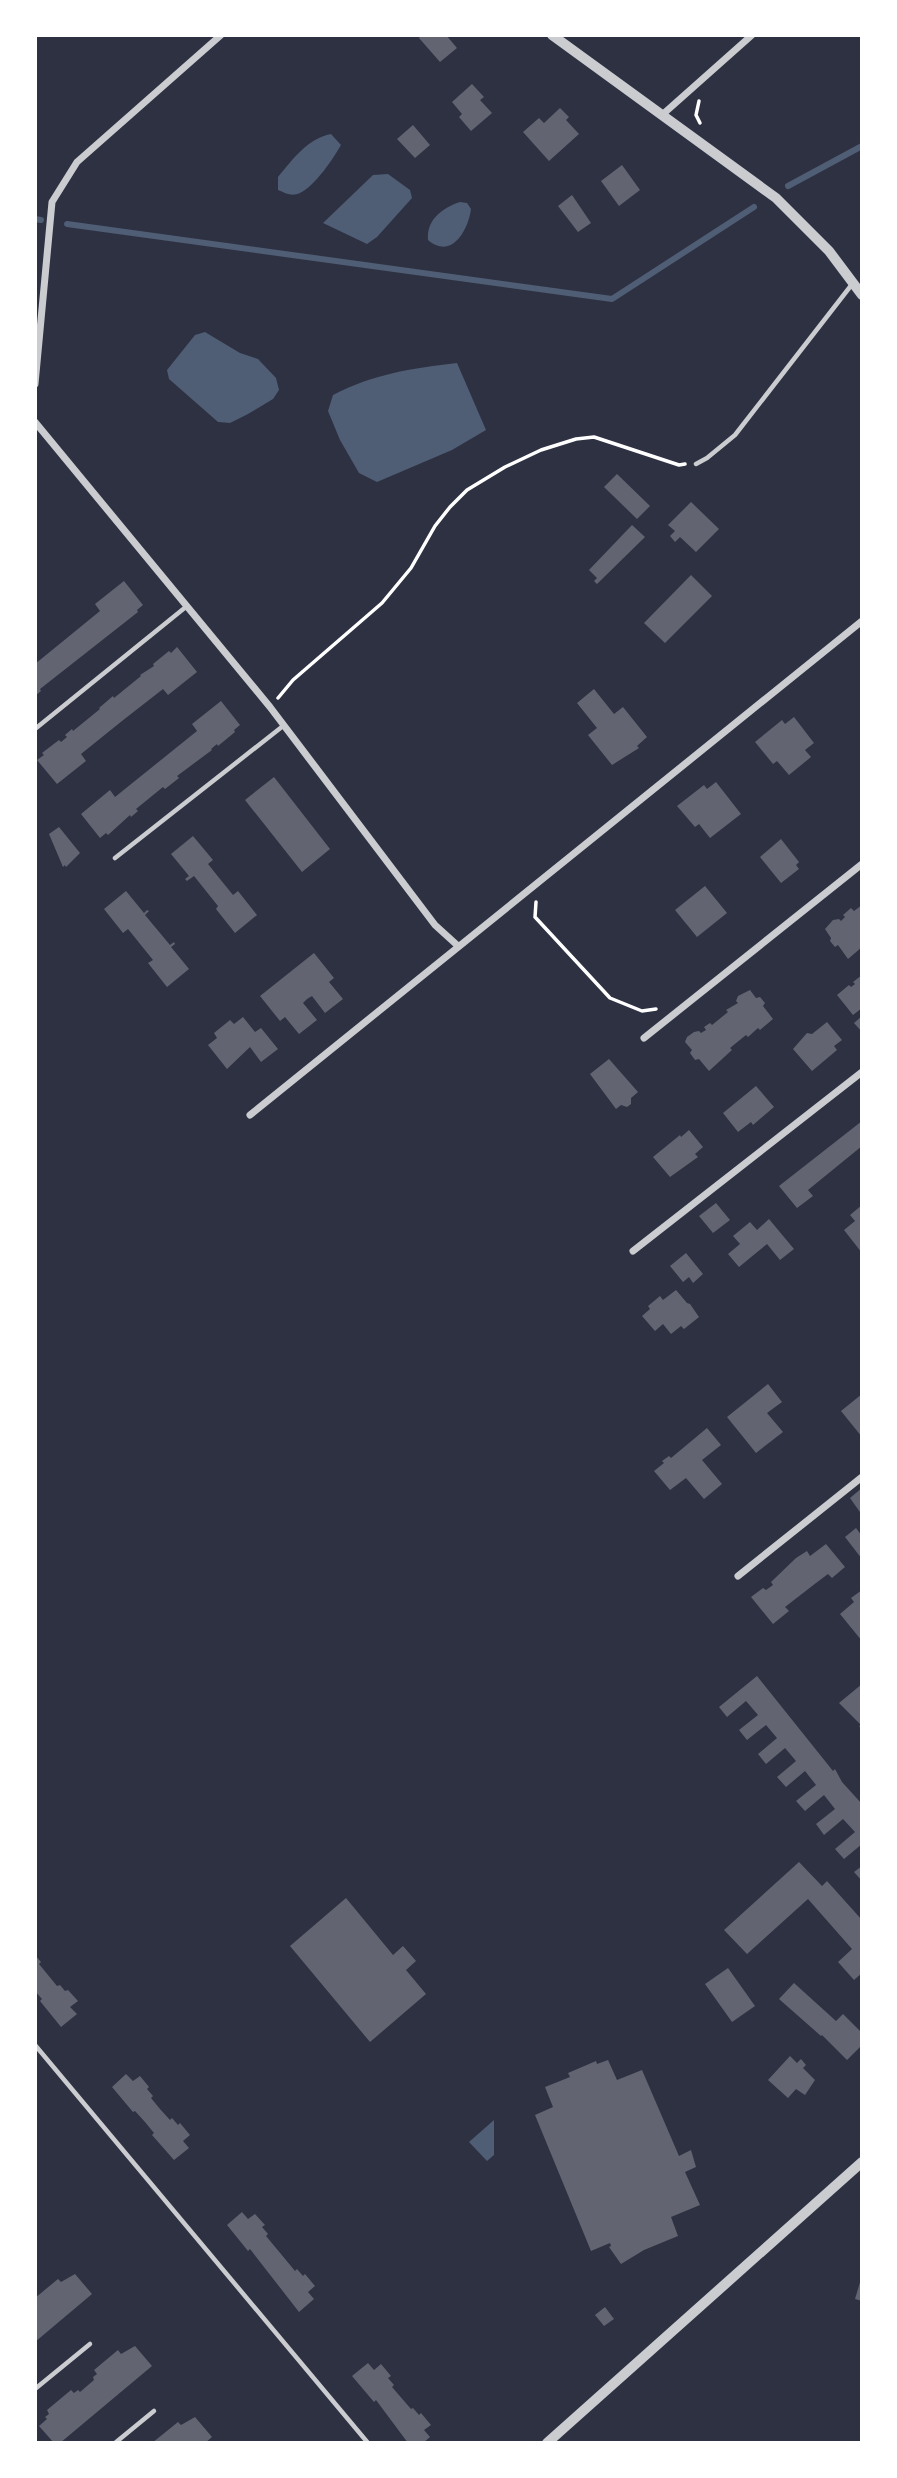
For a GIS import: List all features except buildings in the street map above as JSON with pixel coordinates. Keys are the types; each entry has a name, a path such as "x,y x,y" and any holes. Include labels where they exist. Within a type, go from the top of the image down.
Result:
{"street":[{"path":"35,384 52,202 78,162 221,35"},
{"path":"552,35 776,198 829,251 862,295"},
{"path":"663,115 752,35"},
{"path":"35,422 271,707 435,925 457,946"},
{"path":"250,1115 862,621"},
{"path":"644,1038 862,864"},
{"path":"633,1251 862,1072"},
{"path":"737,1576 862,1477"},
{"path":"547,2443 862,2162"}],"lane":[{"path":"696,464 735,435 853,282"},
{"path":"35,729 187,606"},
{"path":"115,858 283,726"},
{"path":"35,2045 368,2443"},
{"path":"35,2389 90,2344"},
{"path":"115,2443 154,2411"}],"path":[{"path":"271,707 293,680 382,603 411,568 435,526 467,490 505,467 541,450 576,439 594,437 679,465 696,464"},
{"path":"538,881 536,917 610,998 642,1012 686,1005"}],"water":[{"path":"331,134 341,145 306,190 289,194 278,190 278,177 295,157 315,140"},
{"path":"388,174 410,190 412,198 377,237 367,244 323,223 373,175"},
{"path":"460,202 467,203 471,209 466,226 457,240 444,247 428,240 430,226 436,216"},
{"path":"205,332 240,353 258,359 276,378 279,390 273,399 230,423 218,422 169,379 167,370 195,335"},
{"path":"457,363 486,430 452,450 377,482 359,473 340,440 328,411 333,395 394,373"},
{"path":"494,2120 494,2155 487,2161 469,2142"}],"waterway":[{"path":"788,186 862,146"},
{"path":"67,224 612,299 754,207"},
{"path":"35,219 41,220"}]}
